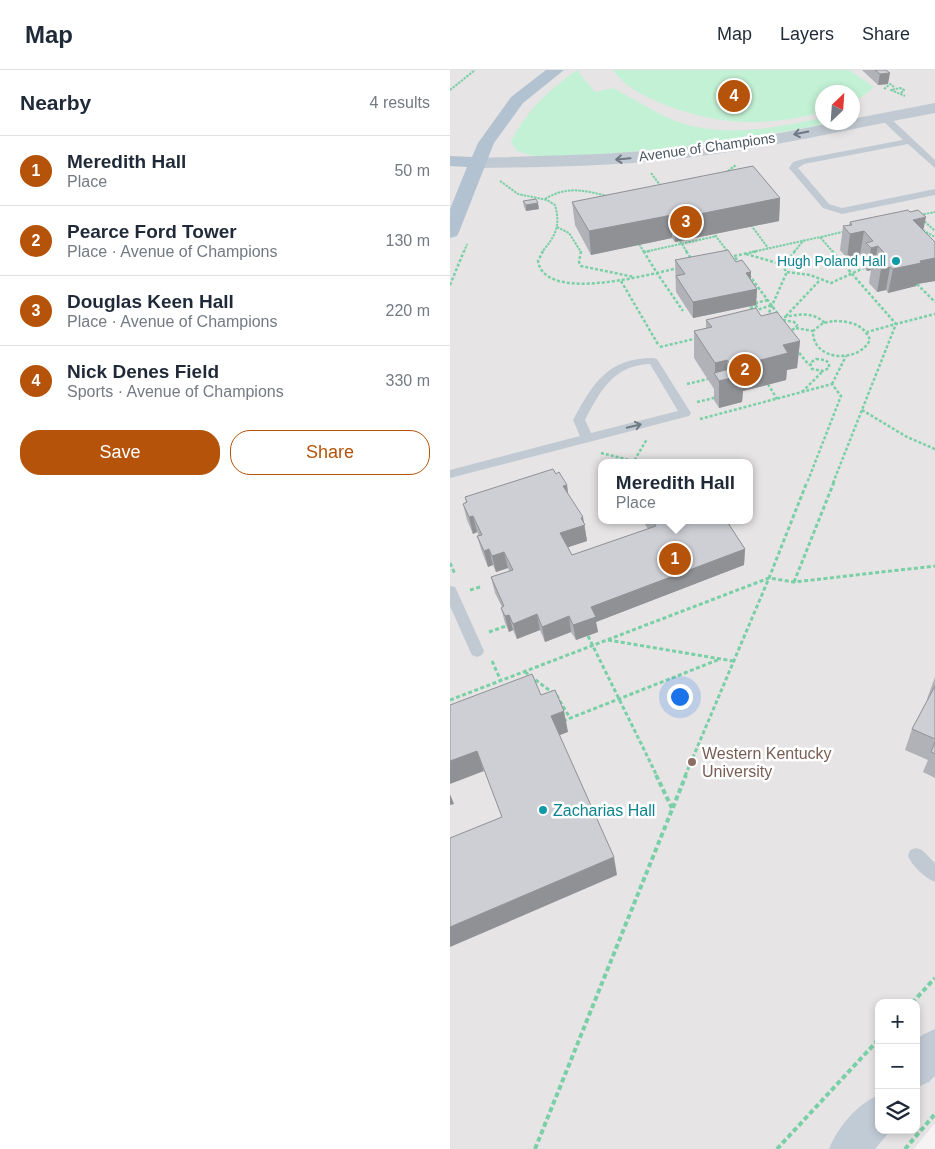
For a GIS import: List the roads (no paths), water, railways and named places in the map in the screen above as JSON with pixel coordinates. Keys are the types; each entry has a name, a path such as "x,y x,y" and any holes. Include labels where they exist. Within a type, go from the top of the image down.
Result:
{"main road":[{"path":"450,232 486,143 514,104 536,84 556,70"},
{"path":"450,161 477,162"}],"street":[{"name":"Avenue of Champions","path":"477,162 580,161 725,148 935,108"},
{"path":"920,1065 935,1048"},
{"path":"849,1149 875,1119"}],"lane":[{"path":"884,118 935,166"},
{"path":"909,141 803,162 796,164 793,168 826,206 842,211 935,192"},
{"path":"450,474 685,413 653,361 632,362 616,370 600,384 579,420 587,438"},
{"path":"450,591 477,651"},
{"path":"916,856 935,874"}],"place":[{"name":"Nick Denes Field","path":"734,96"},
{"name":"Douglas Keen Hall","path":"686,222"},
{"name":"Hugh Poland Hall","path":"896,261"},
{"name":"Pearce Ford Tower","path":"745,370"},
{"name":"Meredith Hall","path":"675,559"},
{"name":"Western Kentucky University","path":"692,762"},
{"name":"Zacharias Hall","path":"543,810"}]}
